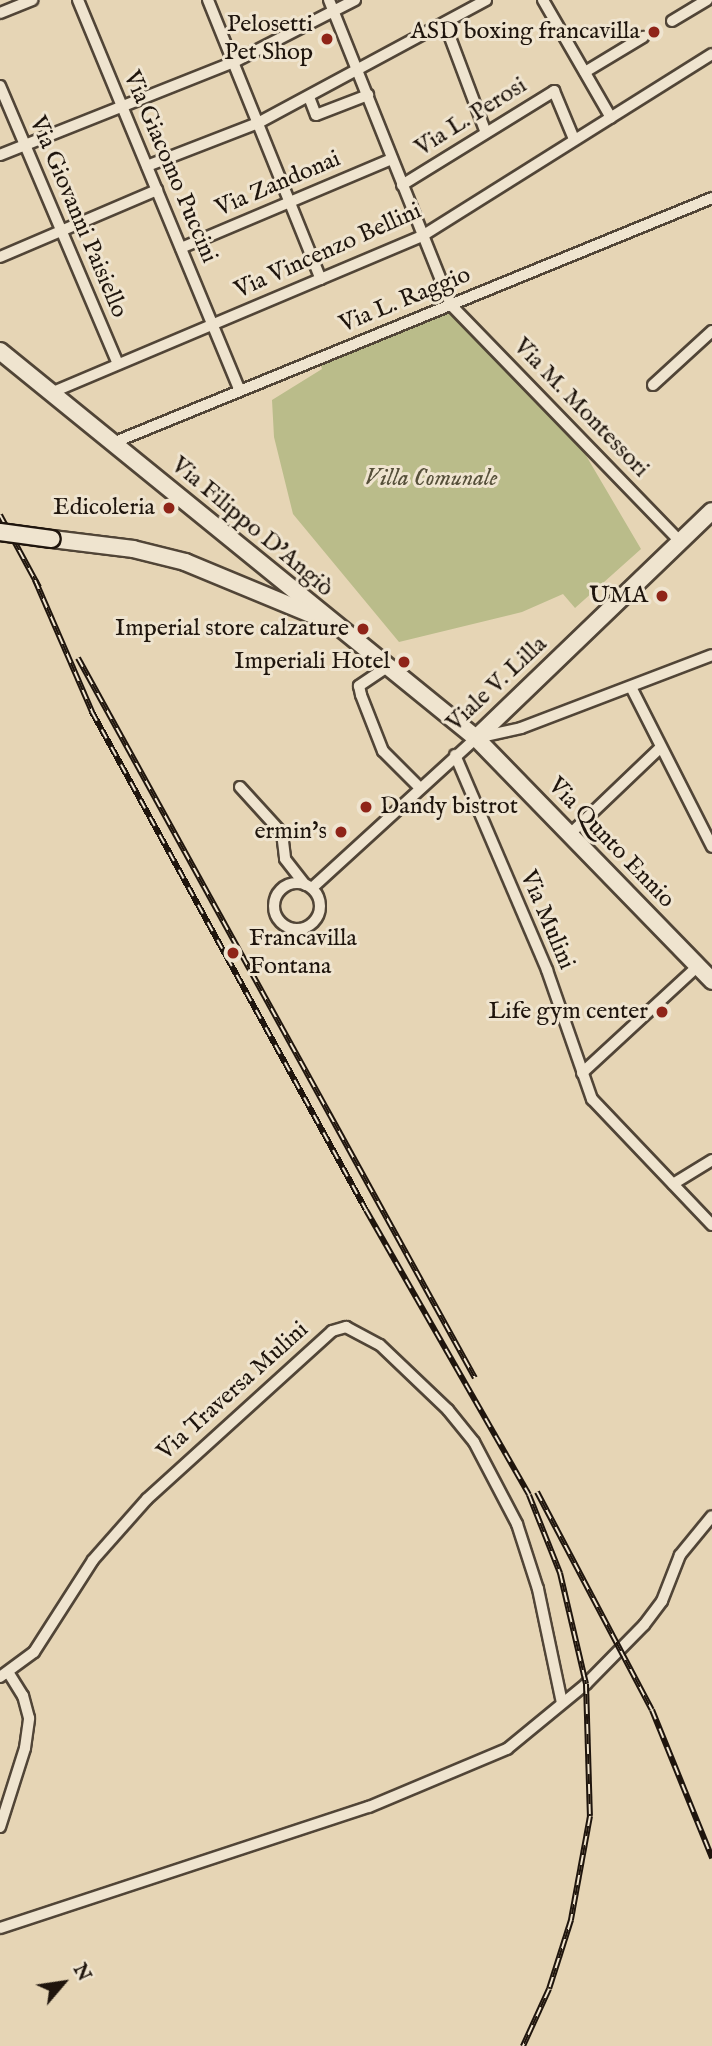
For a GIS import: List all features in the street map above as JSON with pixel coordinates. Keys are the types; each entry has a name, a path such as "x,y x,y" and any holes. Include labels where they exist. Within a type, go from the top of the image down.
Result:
{"main road":[{"name":"Via Filippo D'Angiò","path":"0,351 115,442 329,621 476,737"},
{"name":"Viale V. Lilla","path":"476,737 712,511"},
{"path":"0,532 133,549 184,562 329,621"},
{"name":"Via Qunto Ennio","path":"476,737 712,981"}],"street":[{"path":"0,13 32,0"},
{"name":"Via Giacomo Puccini","path":"78,0 239,388"},
{"path":"208,0 321,279"},
{"path":"328,0 451,304"},
{"path":"0,155 233,62 355,0"},
{"path":"147,166 258,123 359,72 486,0"},
{"path":"543,0 611,118"},
{"path":"672,21 707,0"},
{"path":"445,24 486,133"},
{"path":"585,72 643,37"},
{"name":"Via Vincenzo Bellini","path":"53,392 422,236 712,54"},
{"name":"Via Giovanni Paisiello","path":"0,86 59,232 118,364"},
{"name":"Via L. Perosi","path":"402,184 554,91 574,139"},
{"path":"309,97 316,115 368,95"},
{"name":"Via Zandonai","path":"181,248 392,159"},
{"path":"0,257 156,190"},
{"name":"Via L. Raggio","path":"115,442 239,388 712,198"},
{"name":"Via M. Montessori","path":"451,304 680,541"},
{"path":"653,385 712,331"},
{"path":"476,737 521,728 712,655"},
{"path":"387,667 359,686 383,751 420,788"},
{"path":"631,687 711,844"},
{"name":"Viale V. Lilla","path":"308,886 476,737"},
{"path":"571,833 661,747"},
{"name":"Via Mulini","path":"455,755 547,970 592,1099 712,1225"},
{"path":"240,787 282,833 285,859 308,886 319,901 318,916 300,929 285,926 276,914 275,900 290,884 308,886"},
{"path":"582,1073 698,966"},
{"path":"673,1184 712,1160"},
{"name":"Via Traversa Mulini","path":"4,1675 34,1652 93,1560 147,1499 332,1331 346,1327 380,1345 448,1410 474,1443 517,1524 538,1589 562,1703"},
{"path":"0,1927 68,1902 256,1846 441,1780 507,1749 562,1703 644,1625 662,1601 680,1555 712,1516"},
{"path":"0,1827 25,1748 29,1717 23,1696 4,1675"}],"green space":[{"name":"Villa Comunale","path":"449,311 581,447 641,549 575,608 563,594 522,612 399,642 293,514 274,437 272,400 322,369 320,363"}],"railway":[{"path":"0,515 39,587"},
{"path":"35,580 92,712 366,1210 529,1495 560,1573 586,1684 590,1816 571,1920 549,1989 523,2046"},
{"path":"78,658 475,1378"},
{"path":"537,1492 652,1710 712,1858"}],"place":[{"name":"ASD boxing francavilla","path":"654,32"},
{"name":"Pelosetti Pet Shop","path":"327,39"},
{"name":"Edicoleria","path":"169,508"},
{"name":"UMA","path":"662,596"},
{"name":"Imperial store calzature","path":"363,629"},
{"name":"Imperiali Hotel","path":"404,662"},
{"name":"Dandy bistrot","path":"366,807"},
{"name":"ermin's","path":"341,832"},
{"name":"Francavilla Fontana","path":"233,953"},
{"name":"Life gym center","path":"662,1012"}]}
